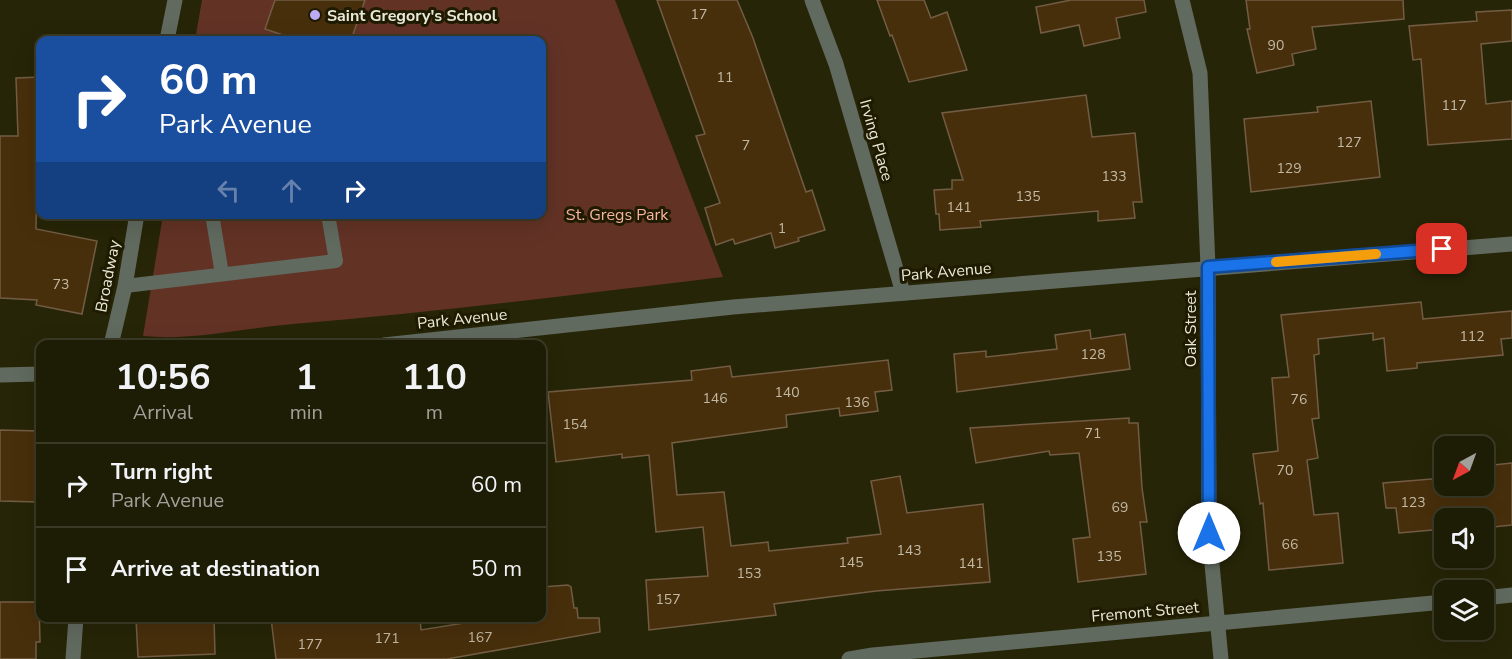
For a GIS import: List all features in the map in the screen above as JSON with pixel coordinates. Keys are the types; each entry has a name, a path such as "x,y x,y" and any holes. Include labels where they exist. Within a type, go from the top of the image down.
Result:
{"street":[{"path":"168,36 175,0"},
{"name":"Irving Place","path":"812,0 836,64 903,292"},
{"name":"Oak Street","path":"1182,0 1200,73 1208,267 1209,533 1221,659"},
{"name":"Broadway","path":"112,340 125,286 136,219"},
{"name":"Park Avenue","path":"430,340 733,307 1512,244"},
{"path":"0,375 36,374"},
{"path":"1494,597 1512,595"},
{"name":"Fremont Street","path":"849,659 1434,603"},
{"path":"73,659 76,622"}],"lane":[{"path":"213,219 222,274"},
{"path":"125,286 336,261 329,219"}],"green space":[{"name":"St. Gregs Park","path":"202,0 615,0 723,277 180,337 143,336 162,219 546,219 546,36 196,36"}],"building":[{"name":"Saint Gregory's School","path":"275,0 365,0 352,36 286,36 265,29"},
{"path":"657,0 737,0 753,38 806,192 812,190 825,230 775,248 771,233 735,244 733,239 716,245 705,208 720,203 696,136 705,134"},
{"path":"877,0 924,0 931,18 947,12 967,70 909,82"},
{"path":"1071,0 1144,0 1146,12 1116,18 1120,38 1084,46 1079,25 1041,33 1036,7"},
{"path":"1246,0 1403,0 1404,19 1312,27 1316,49 1292,54 1294,65 1257,73 1247,29 1250,29"},
{"path":"1512,10 1512,41 1481,44 1486,104 1512,101 1512,139 1428,145 1421,59 1413,60 1409,26 1477,21 1476,12"},
{"path":"36,77 36,229 97,241 82,314 36,305 37,300 0,298 0,136 18,136 16,78"},
{"path":"1086,95 1092,137 1135,133 1142,202 1133,202 1135,218 1098,221 1098,211 980,221 981,227 940,230 934,190 952,189 952,180 963,180 942,113"},
{"path":"1371,101 1380,177 1251,192 1244,119 1318,112 1317,107"},
{"path":"1421,302 1423,319 1512,311 1512,338 1501,339 1503,355 1417,363 1417,368 1387,371 1384,338 1373,340 1373,333 1318,339 1319,354 1314,355 1319,418 1312,419 1318,458 1307,460 1314,515 1338,513 1343,563 1269,570 1263,503 1260,504 1253,454 1278,451 1272,378 1289,377 1281,315"},
{"path":"1090,330 1091,339 1125,334 1130,369 957,392 954,354 986,351 986,357 1057,349 1055,335"},
{"path":"888,360 892,390 875,392 878,411 840,416 839,408 786,415 787,427 672,443 677,495 724,492 731,546 768,542 769,551 848,543 847,538 881,534 871,481 900,476 907,513 983,504 990,582 876,591 774,604 776,615 649,630 646,580 708,576 703,527 656,532 649,455 622,458 622,454 556,462 548,392 692,380 691,371 730,366 732,377"},
{"path":"1129,418 1129,423 1138,423 1142,488 1147,522 1140,522 1146,574 1078,582 1073,539 1090,537 1079,453 1050,455 1049,451 976,463 970,428"},
{"path":"0,430 36,431 36,502 0,501"},
{"path":"1512,463 1512,525 1494,527 1494,508 1434,508 1434,530 1399,533 1396,508 1386,508 1383,483 1434,479 1434,496 1494,496 1494,465"},
{"path":"568,585 571,587 578,618 599,618 600,632 447,659 276,659 271,622 420,622 421,630 470,622 546,622 546,587"},
{"path":"0,602 36,602 36,622 40,622 40,642 36,642 36,659 0,659"},
{"path":"136,622 214,622 215,654 138,657"}],"slow traffic":[{"path":"1276,262 1376,254"}],"place":[{"name":"Saint Gregory's School","path":"315,15"}],"route":[{"path":"1209,533 1208,267 1442,249"}]}
